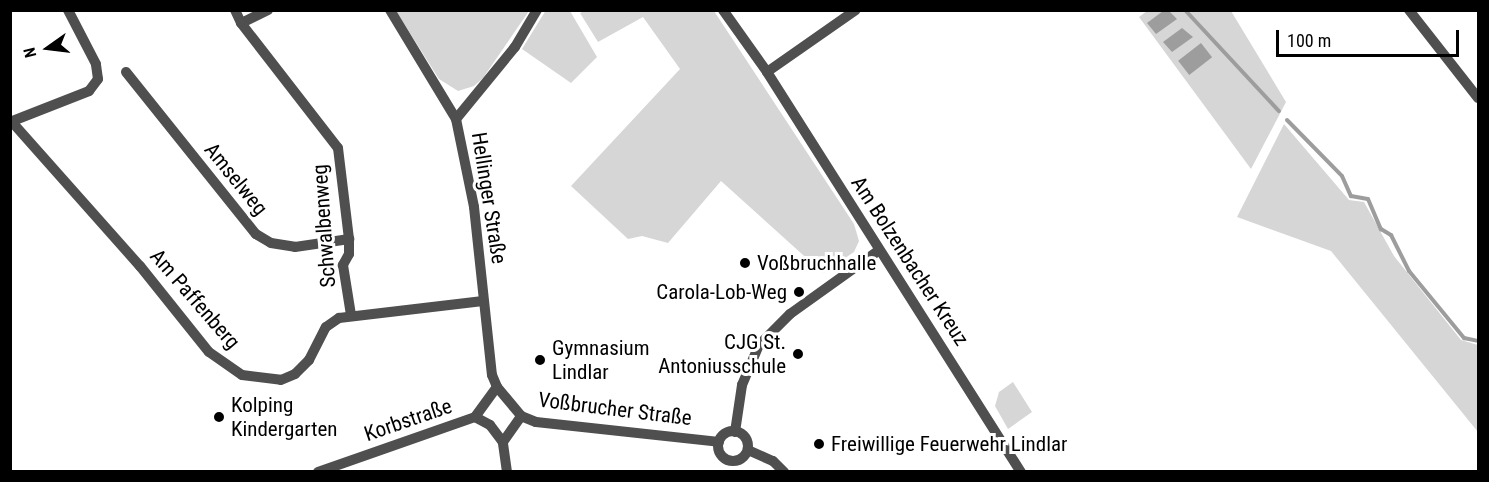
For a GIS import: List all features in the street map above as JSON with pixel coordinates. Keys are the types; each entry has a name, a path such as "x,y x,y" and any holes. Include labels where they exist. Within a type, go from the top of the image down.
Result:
{"street":[{"path":"11,122 89,91 98,79 96,64 68,10"},
{"name":"Schwalbenweg","path":"235,10 241,23 338,148 349,239 349,254 343,265 351,315"},
{"path":"241,23 267,10"},
{"name":"Hellinger Straße","path":"390,10 456,119 474,207 483,301 497,387 510,404"},
{"path":"456,119 515,47 537,10"},
{"name":"Am Bolzenbacher Kreuz","path":"723,10 767,72 878,251 1021,471"},
{"path":"767,72 856,10"},
{"path":"1409,10 1479,98"},
{"name":"Amselweg","path":"126,72 255,234 271,243 295,247 349,239"},
{"name":"Am Paffenberg","path":"11,122 141,266 209,352 242,375 281,380 295,374 309,360 326,327 351,315 483,301"},
{"path":"735,432 742,385 759,345 790,314 878,251"},
{"name":"Korbstraße","path":"318,471 475,417 497,387"},
{"name":"Voßbrucher Straße","path":"510,404 521,416 536,422 719,442"},
{"path":"503,442 510,427 521,416"},
{"path":"475,417 490,425 503,442 507,471"},
{"path":"735,432 744,436 748,450 744,457 731,466 723,457 719,442 725,434 735,432"},
{"path":"748,450 773,461 784,471"}],"shaded area":[{"path":"546,10 570,11 597,57 571,83 522,49"},
{"path":"396,11 529,11 483,78 474,86 458,91 439,79"},
{"path":"585,11 714,11 854,224 859,241 854,252 823,273 721,181 668,243 642,236 628,239 571,186 680,69 643,17 598,42 580,13"},
{"path":"1147,11 1231,11 1286,102 1251,169 1139,17"},
{"path":"1163,11 1169,11 1177,19 1156,34 1147,23"},
{"path":"1182,28 1193,37 1172,52 1163,42"},
{"path":"1201,43 1212,57 1189,75 1178,61"},
{"path":"1284,124 1349,200 1364,202 1394,256 1461,340 1478,345 1478,432 1331,251 1237,217"},
{"path":"1013,382 1032,412 1008,429 995,406 999,392"}],"waterway":[{"path":"1185,10 1279,111"},
{"path":"1287,120 1342,176 1351,196 1368,199 1381,229 1391,235 1409,271 1464,338 1478,341"}],"place":[{"name":"Voßbruchhalle","path":"745,263"},
{"name":"Carola-Lob-Weg","path":"799,292"},
{"name":"CJG St. Antoniusschule","path":"798,354"},
{"name":"Gymnasium Lindlar","path":"540,360"},
{"name":"Kolping Kindergarten","path":"219,417"},
{"name":"Freiwillige Feuerwehr Lindlar","path":"819,444"}]}
